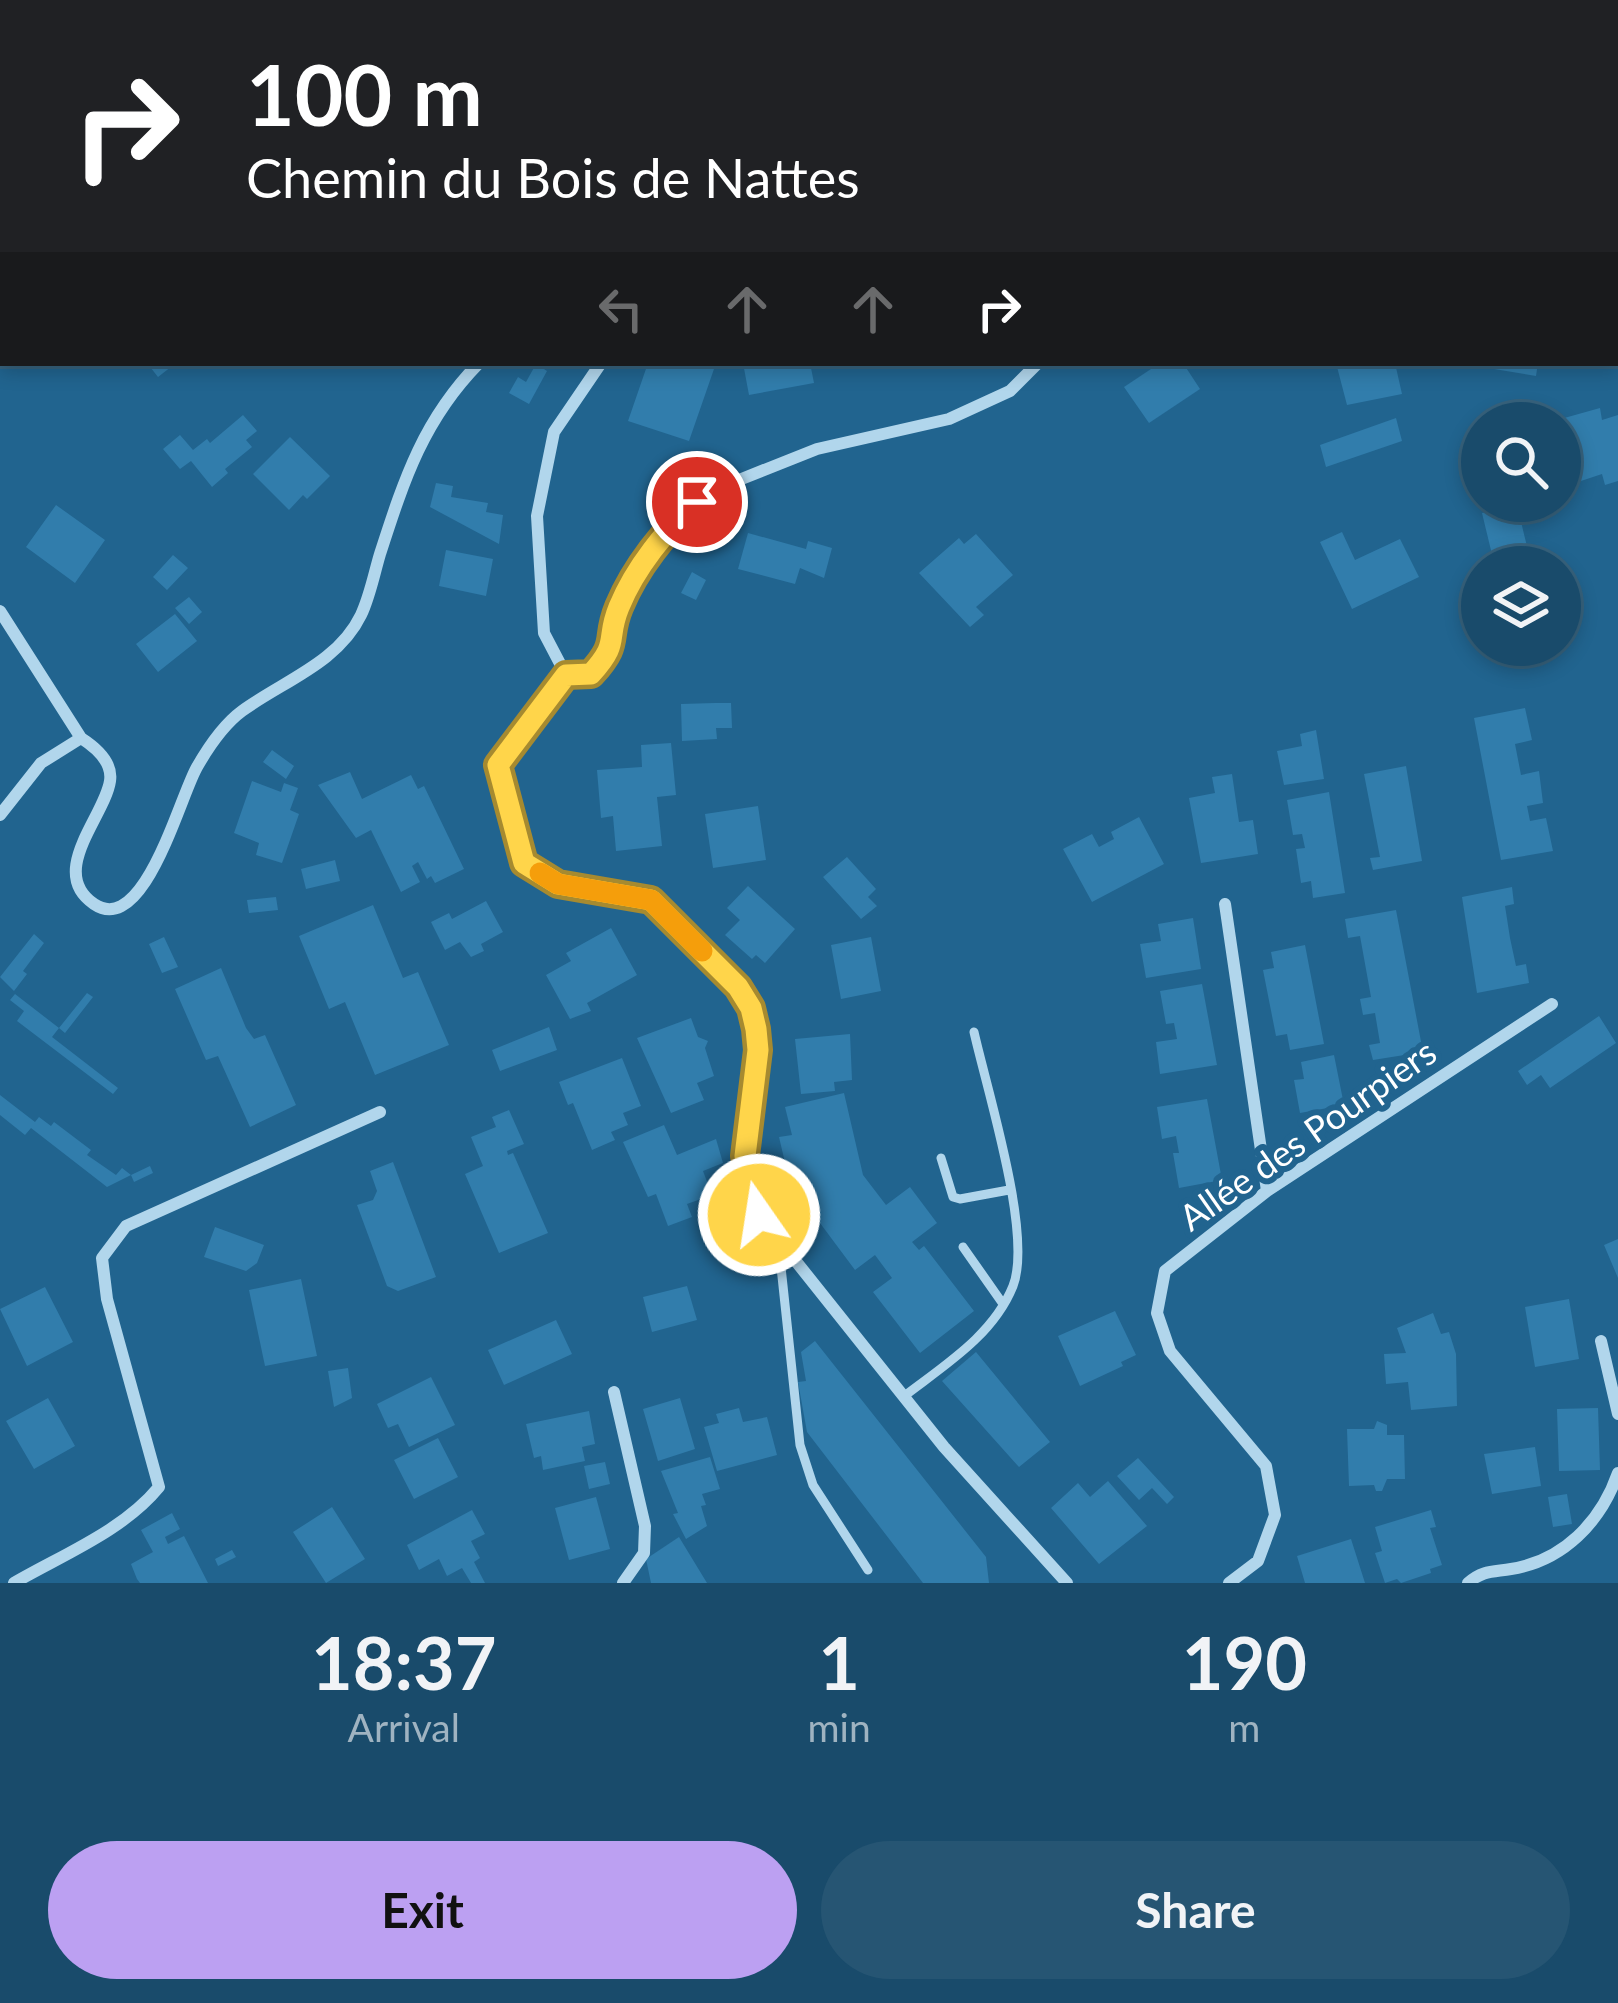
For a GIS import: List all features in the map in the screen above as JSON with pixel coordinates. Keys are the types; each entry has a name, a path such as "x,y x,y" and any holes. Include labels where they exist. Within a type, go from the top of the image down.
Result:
{"street":[{"path":"0,610 81,738 106,761 111,779 76,861 77,880 93,904 113,909 126,905 145,888 190,778 211,743 239,713 341,646 361,615 410,461 450,392 475,366"},
{"path":"566,675 544,633 537,516 554,432 599,366"},
{"path":"566,675 591,674 611,652 618,608 670,525 697,502 817,449 949,419 1010,391 1035,366"},
{"path":"566,675 498,765 524,863 558,884 651,900 738,987 751,1008 758,1050 745,1156 759,1215 903,1397 1067,1583"},
{"path":"0,815 41,763 81,738"},
{"path":"1225,904 1267,1191"},
{"name":"Allée des Pourpiers","path":"1228,1583 1258,1561 1275,1515 1265,1466 1170,1351 1156,1313 1165,1271 1267,1191 1552,1004"},
{"path":"14,1583 111,1527 146,1503 159,1487 107,1299 102,1258 126,1226 380,1112"},
{"path":"1601,1341 1618,1414"},
{"path":"614,1392 645,1526 644,1553 636,1570 622,1583"},
{"path":"1468,1583 1481,1572 1515,1569 1554,1554 1583,1534 1618,1473"}],"lane":[{"path":"903,1397 964,1351 1013,1285 1018,1258 1009,1190 974,1032"},
{"path":"941,1158 952,1197 1009,1190"},
{"path":"778,1239 800,1445 813,1485 868,1570"},
{"path":"963,1247 1003,1304"}],"building":[{"path":"149,366 172,366 158,377"},
{"path":"535,366 547,371 529,404 509,393 518,377 526,382"},
{"path":"647,366 714,369 689,441 628,421"},
{"path":"744,366 811,366 814,383 749,395"},
{"path":"1156,366 1185,366 1200,389 1149,423 1124,387"},
{"path":"1337,366 1396,366 1402,394 1347,405"},
{"path":"1488,366 1538,366 1536,376"},
{"path":"1600,408 1602,420 1618,415 1618,481 1605,485 1602,474 1581,481 1581,413"},
{"path":"243,415 257,431 246,440 252,447 212,487 191,461 180,469 163,449 180,435 193,450 207,439 210,443"},
{"path":"1396,418 1402,441 1326,467 1320,445"},
{"path":"290,437 330,476 289,510 253,474"},
{"path":"436,483 453,486 451,497 488,503 486,512 503,515 499,544 430,507"},
{"path":"56,505 105,540 75,583 26,547"},
{"path":"1484,522 1521,522 1527,546 1490,546"},
{"path":"1342,532 1355,560 1400,539 1419,577 1352,609 1320,542"},
{"path":"748,533 806,549 808,541 832,548 824,578 800,568 795,584 738,569"},
{"path":"976,534 1013,575 976,607 984,615 970,627 919,573 959,538 964,544"},
{"path":"446,550 493,559 486,596 439,586"},
{"path":"173,555 188,568 167,590 153,577"},
{"path":"692,572 706,580 696,600 681,593"},
{"path":"189,597 202,612 189,624 175,608"},
{"path":"175,614 197,641 158,672 136,644"},
{"path":"731,703 732,728 716,728 717,739 682,741 681,704"},
{"path":"1525,708 1532,740 1515,744 1521,775 1539,771 1543,803 1527,806 1530,821 1546,818 1553,851 1501,860 1474,718"},
{"path":"1316,730 1324,779 1284,785 1277,751 1302,746 1300,734"},
{"path":"671,743 676,795 657,797 662,846 616,851 613,816 601,818 597,770 642,767 641,745"},
{"path":"272,750 294,766 286,779 263,762"},
{"path":"1406,766 1422,861 1373,870 1370,858 1380,857 1364,774"},
{"path":"350,772 362,799 411,775 418,789 424,786 464,869 435,883 431,876 427,879 418,862 412,866 420,882 401,892 371,830 356,838 318,785"},
{"path":"1232,774 1239,822 1253,820 1258,854 1201,863 1189,798 1215,793 1212,777"},
{"path":"252,781 281,792 284,783 298,788 290,810 299,814 282,863 256,855 259,843 234,833"},
{"path":"1329,792 1345,893 1313,898 1311,881 1301,883 1296,849 1305,848 1302,834 1293,835 1287,800"},
{"path":"758,806 766,860 713,868 705,814"},
{"path":"1139,817 1164,864 1092,902 1063,849 1092,834 1099,847 1114,839 1111,832"},
{"path":"847,857 876,889 868,897 877,906 861,919 823,877"},
{"path":"335,860 340,881 306,889 301,869"},
{"path":"748,886 795,929 765,963 756,955 752,959 725,935 740,920 727,908"},
{"path":"1512,887 1514,904 1505,906 1510,938 1516,966 1526,964 1529,983 1477,993 1462,897"},
{"path":"276,897 278,910 249,913 247,900"},
{"path":"486,901 503,932 481,944 484,951 471,957 460,942 445,950 431,922 449,913 452,919"},
{"path":"373,905 403,978 418,972 449,1045 375,1075 345,1002 329,1009 299,936"},
{"path":"1396,910 1423,1052 1373,1060 1369,1045 1380,1043 1375,1013 1363,1015 1360,999 1371,997 1360,936 1348,938 1345,919"},
{"path":"1193,918 1201,969 1146,978 1140,944 1161,941 1158,924"},
{"path":"611,928 637,975 587,1003 591,1011 570,1019 546,975 571,961 566,953"},
{"path":"34,934 44,943 14,991 0,977"},
{"path":"164,937 178,967 162,973 149,944"},
{"path":"871,937 881,991 841,999 831,945"},
{"path":"1305,945 1324,1044 1290,1050 1287,1034 1276,1036 1263,970 1274,968 1271,952"},
{"path":"221,968 246,1028 254,1039 265,1035 296,1105 250,1127 218,1056 206,1060 175,989"},
{"path":"1202,984 1217,1065 1160,1074 1156,1042 1177,1039 1174,1023 1166,1024 1160,991"},
{"path":"87,993 93,997 65,1033 59,1028"},
{"path":"15,994 59,1028 52,1037 118,1088 113,1094 17,1021 24,1011 10,1000"},
{"path":"1599,1016 1616,1043 1550,1088 1541,1075 1527,1085 1518,1071"},
{"path":"691,1018 698,1037 708,1041 705,1048 714,1076 697,1083 704,1100 671,1113 637,1038"},
{"path":"549,1027 557,1050 500,1071 492,1050"},
{"path":"850,1034 852,1080 834,1082 835,1091 801,1094 795,1039"},
{"path":"1334,1055 1344,1105 1300,1113 1294,1080 1304,1079 1301,1062"},
{"path":"622,1058 641,1106 623,1113 628,1125 611,1132 615,1140 592,1150 559,1082"},
{"path":"844,1093 863,1175 886,1205 910,1187 937,1223 912,1242 919,1250 924,1246 974,1311 920,1353 873,1292 892,1278 875,1255 855,1270 811,1211 819,1206 800,1182 790,1184 779,1137 792,1135 785,1107"},
{"path":"0,1095 35,1122 39,1117 51,1126 54,1122 91,1150 87,1155 116,1175 122,1168 131,1175 107,1187 31,1128 25,1135 0,1115"},
{"path":"1207,1099 1222,1180 1179,1188 1173,1153 1179,1153 1176,1136 1162,1139 1157,1107"},
{"path":"509,1110 524,1144 507,1151 508,1155 513,1153 548,1233 499,1253 465,1174 483,1166 471,1137 496,1127 492,1117"},
{"path":"664,1125 677,1155 716,1139 723,1163 703,1171 712,1195 687,1204 692,1217 668,1226 656,1194 648,1197 623,1142"},
{"path":"393,1162 436,1277 398,1291 387,1286 357,1205 373,1200 377,1191 370,1171"},
{"path":"150,1166 153,1173 134,1182 131,1175"},
{"path":"724,1202 729,1215 703,1225 698,1213"},
{"path":"215,1227 264,1245 257,1263 246,1271 204,1257"},
{"path":"1618,1239 1618,1278 1604,1245"},
{"path":"301,1279 317,1356 265,1366 249,1290"},
{"path":"687,1286 697,1320 652,1332 643,1297"},
{"path":"45,1287 73,1342 27,1366 0,1309"},
{"path":"1569,1299 1579,1359 1535,1367 1525,1307"},
{"path":"1115,1311 1136,1355 1080,1386 1058,1336"},
{"path":"1433,1313 1441,1334 1449,1332 1456,1354 1457,1406 1411,1410 1408,1382 1386,1384 1384,1354 1406,1353 1397,1328"},
{"path":"556,1320 572,1354 504,1385 488,1350"},
{"path":"815,1341 986,1557 989,1583 923,1583 807,1432 798,1382 806,1381 801,1352"},
{"path":"976,1352 1050,1442 1019,1467 942,1381"},
{"path":"348,1368 352,1398 334,1407 328,1371"},
{"path":"431,1377 455,1425 409,1447 398,1424 388,1428 377,1404"},
{"path":"48,1398 75,1446 34,1469 6,1421"},
{"path":"680,1398 695,1449 658,1461 643,1409"},
{"path":"739,1408 743,1422 767,1417 777,1455 717,1471 704,1427 719,1423 716,1414"},
{"path":"1598,1408 1600,1470 1559,1471 1557,1409"},
{"path":"589,1411 595,1444 582,1447 585,1461 543,1470 541,1456 534,1458 526,1424"},
{"path":"1377,1421 1387,1425 1387,1435 1404,1435 1405,1479 1387,1479 1382,1491 1374,1485 1349,1486 1347,1429 1374,1429"},
{"path":"438,1438 458,1477 414,1499 394,1460"},
{"path":"1535,1447 1541,1486 1492,1494 1484,1454"},
{"path":"710,1457 720,1489 702,1494 707,1526 686,1539 661,1471"},
{"path":"1138,1458 1174,1497 1167,1504 1152,1488 1139,1500 1117,1476"},
{"path":"605,1462 610,1484 589,1489 584,1466"},
{"path":"1108,1481 1147,1526 1099,1564 1051,1508 1078,1483 1090,1497"},
{"path":"1567,1494 1572,1524 1553,1527 1548,1497"},
{"path":"596,1497 610,1549 569,1560 555,1508"},
{"path":"332,1507 365,1559 326,1583 293,1532"},
{"path":"472,1510 485,1534 471,1541 480,1558 474,1562 485,1583 471,1583 462,1568 447,1576 439,1559 419,1570 407,1545"},
{"path":"1431,1510 1436,1527 1430,1528 1442,1565 1401,1583 1397,1579 1385,1583 1375,1553 1382,1551 1375,1527"},
{"path":"172,1513 180,1529 165,1537 168,1544 184,1536 208,1583 140,1583 137,1579 131,1564 153,1552 141,1530"},
{"path":"679,1537 707,1583 651,1583 646,1559"},
{"path":"1351,1539 1365,1583 1305,1583 1297,1556"},
{"path":"232,1550 236,1557 218,1566 215,1559"}],"slow traffic":[{"path":"540,873 558,884 651,900 702,951"}],"route":[{"path":"697,502 670,525 618,608 611,652 591,674 566,675 498,765 524,863 558,884 651,900 738,987 751,1008 758,1050 745,1156 759,1215"}]}
